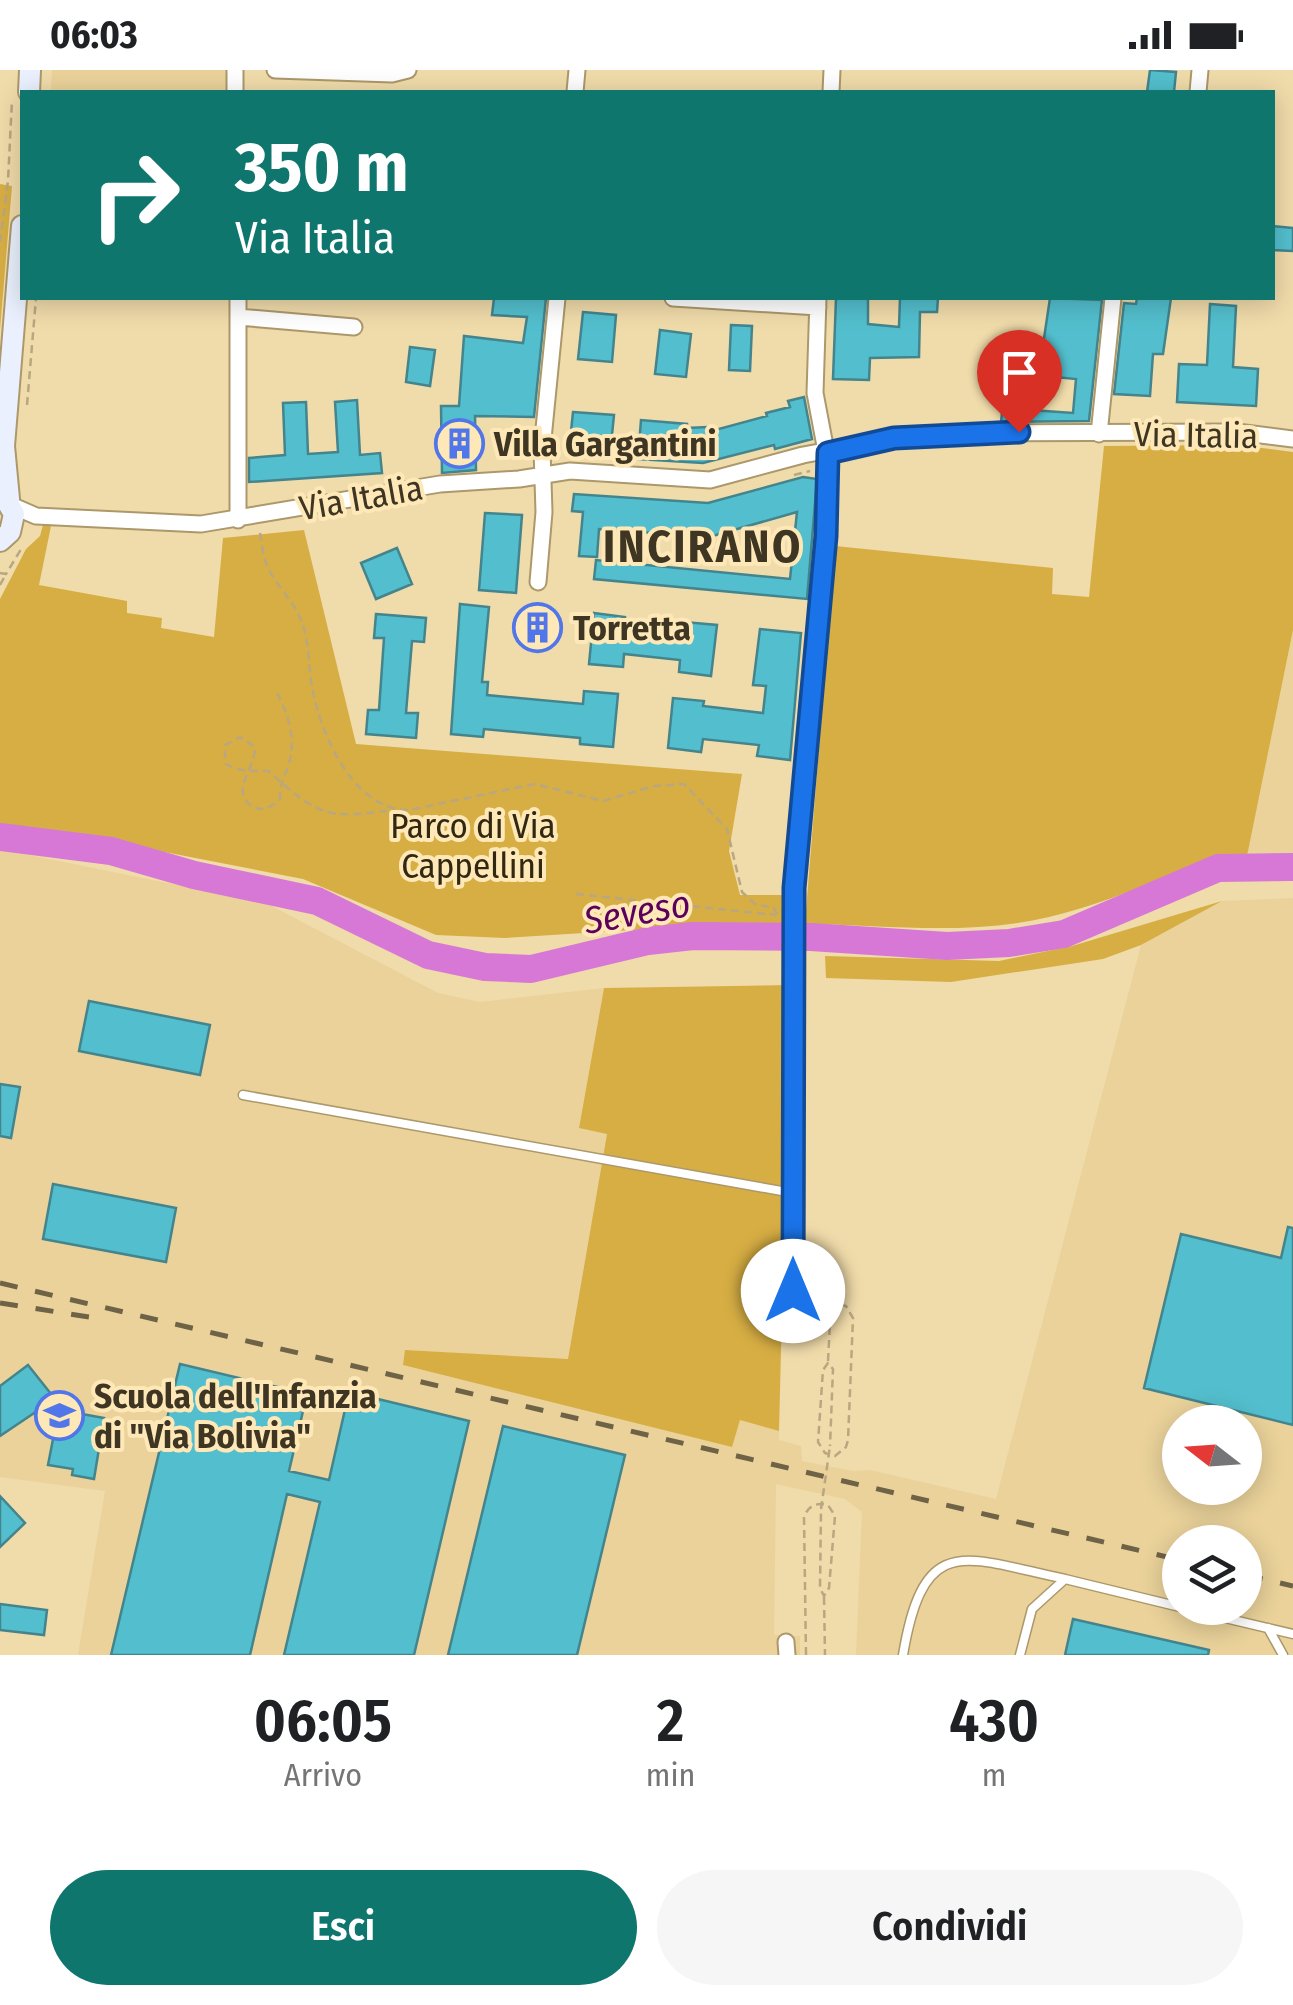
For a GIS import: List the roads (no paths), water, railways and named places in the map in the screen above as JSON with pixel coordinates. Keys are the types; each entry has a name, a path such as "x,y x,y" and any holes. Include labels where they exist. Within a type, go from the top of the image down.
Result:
{"street":[{"path":"20,90 30,70"},
{"path":"275,70 392,74 408,70"},
{"path":"5,536 14,523 7,499 2,450 20,248"},
{"path":"238,300 238,520"},
{"path":"538,582 544,512 542,474 557,300"},
{"path":"746,300 818,302 815,393 828,453 826,536 786,926 794,956 793,1283"},
{"name":"Via Italia","path":"1100,434 1113,300"},
{"path":"238,317 354,326"},
{"name":"Via Italia","path":"7,499 36,516 201,524 382,492 570,471 710,480 803,454 828,453 894,438 984,433 1237,432 1293,438"},
{"path":"5,536 36,516"}],"lane":[{"path":"242,1094 792,1193"},
{"path":"903,1655 919,1588 945,1563 972,1559 1162,1602"},
{"path":"1020,1655 1032,1610 1066,1579"},
{"path":"1256,1625 1293,1634"},
{"path":"1268,1628 1283,1655"}],"waterway":[{"name":"Seveso","path":"0,837 111,851 194,875 317,901 428,955 485,967 531,969 648,941 693,936 811,937 947,946 1009,943 1064,934 1218,868 1293,867"}],"railway":[{"path":"0,1283 1162,1556"},
{"path":"0,1303 89,1317"},
{"path":"1262,1579 1293,1586"}],"place":[{"name":"Villa Gargantini","path":"459,444"},
{"name":"Torretta","path":"538,628"},
{"name":"Scuola dell'Infanzia di \"Via Bolivia\"","path":"59,1416"}],"district":[{"name":"INCIRANO","path":"703,546"}],"park label":[{"name":"Parco di Via Cappellini","path":"473,846"}]}
